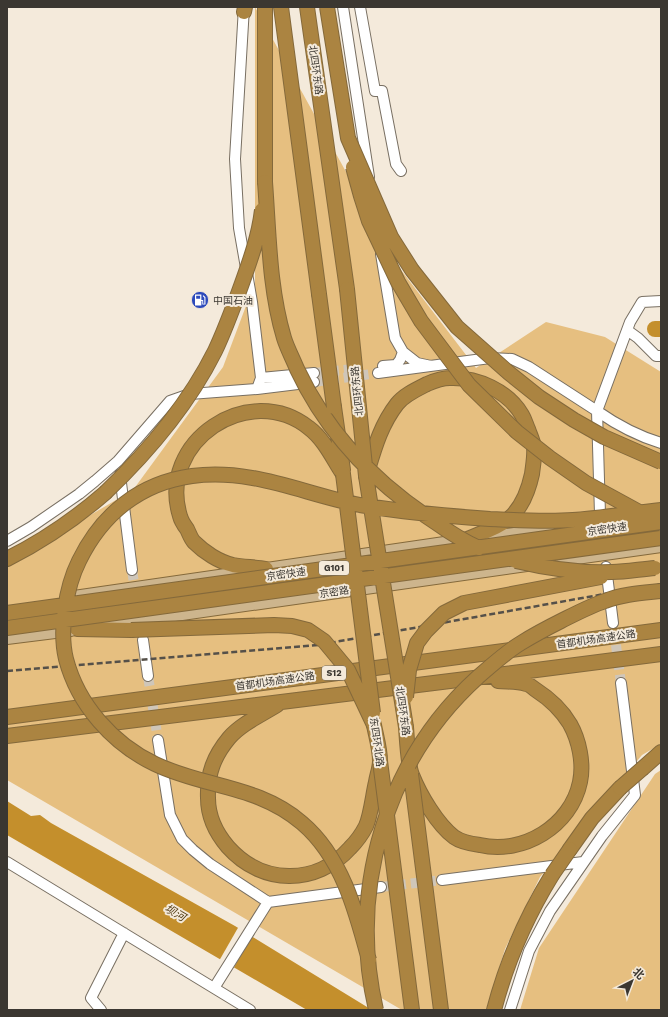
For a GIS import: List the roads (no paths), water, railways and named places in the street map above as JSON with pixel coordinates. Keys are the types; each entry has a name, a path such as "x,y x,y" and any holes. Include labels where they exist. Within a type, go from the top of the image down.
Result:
{"highway":[{"path":"265,7 265,182 272,277 277,311 284,339 302,378 319,409 332,427 374,475 418,511 470,544 504,558 533,565 585,571 612,572 658,567"},
{"path":"281,7 343,474"},
{"name":"北四环东路","path":"307,7 347,289 366,476 406,727 411,774"},
{"path":"327,7 354,173 376,237 398,282 418,314 469,385 517,432 586,483 661,522"},
{"path":"348,138 391,237 412,270 458,327 509,373 551,405 604,437 661,462"},
{"path":"7,559 57,530 81,514 128,471 181,409 214,352 228,322 252,255 260,222 265,182"},
{"path":"366,476 379,434 386,418 398,403 416,389 432,382 449,378 472,380 494,388 510,400 522,415 530,434 534,446 530,486 513,515 497,526 465,540"},
{"path":"266,569 232,565 210,555 193,541 180,516 177,495 178,474 186,454 198,439 212,426 234,415 256,410 274,412 293,418 310,428 325,445 343,474"},
{"name":"东四环北路","path":"343,474 374,725 412,1010"},
{"path":"369,960 360,926 337,868 322,844 303,824 267,800 239,790 175,772 141,757 114,738 86,704 72,676 64,646 65,614 69,585 74,570 90,541 100,527 114,512 147,489 167,481 194,476 233,475 250,477 358,504 442,516 536,521 572,520 661,510"},
{"name":"京密快速","path":"7,614 661,522"},
{"name":"京密快速","path":"7,628 661,538"},
{"path":"406,727 406,698 409,670 417,644 426,631 444,614 464,603 658,567"},
{"path":"376,1010 369,974 368,945 371,882 383,824 397,788 413,758 441,717 467,687 494,663 527,639 554,624 605,601 631,594 661,591"},
{"path":"77,629 131,630 274,625 292,626 308,630 324,641 348,670 374,725"},
{"name":"首都机场高速公路","path":"7,717 661,630"},
{"name":"S12","path":"7,736 280,703 661,654"},
{"path":"411,774 440,824 456,838 468,843 489,847 506,847 523,844 553,826 573,803 580,782 581,763 576,734 565,715 549,699 527,684 474,678"},
{"path":"280,703 230,736 215,756 209,774 207,792 208,807 212,823 221,839 235,855 250,866 269,874 290,877 310,874 342,857 356,842 366,826 380,761"},
{"path":"494,1010 510,957 538,897 552,875 592,818 620,788 661,752"},
{"path":"411,774 441,1010"}],"main road":[{"name":"G101","path":"7,606 465,540 661,515"},
{"name":"京密路","path":"7,638 661,546"}],"street":[{"path":"343,7 395,338 402,352 417,363 431,366"},
{"path":"360,7 375,91 382,91 396,164 401,171"},
{"path":"244,9 235,159 239,228 252,302 261,378 257,389"},
{"path":"600,514 597,411 630,322 642,302 661,301"},
{"path":"627,330 638,338 656,356 661,356"},
{"path":"402,352 400,360 396,365 378,370 431,366 490,358 512,359 528,367 614,423 646,439 661,443"},
{"path":"7,541 31,527 78,494 118,461 170,401 190,394 257,389 314,377 261,378"},
{"path":"118,461 132,570"},
{"path":"606,567 613,623"},
{"path":"143,640 148,676"},
{"path":"510,1010 529,951 550,911 602,836 635,795 621,683"},
{"path":"158,740 170,816 182,839 192,850 210,864 268,902 381,888"},
{"path":"7,862 250,1010"},
{"path":"442,880 583,862"},
{"path":"214,988 268,902"},
{"path":"101,1010 91,998 124,933"}],"water":[{"name":"坝河","path":"7,801 31,816 40,815 51,823 235,926 372,1010 307,1010 7,835"}],"waterway":[{"path":"655,329 661,329"}],"tunnel":[{"path":"314,373 362,368"},
{"path":"314,382 378,373"},
{"path":"132,570 136,596"},
{"path":"614,630 621,683"},
{"path":"148,676 158,740"},
{"path":"381,887 442,880"}],"railway":[{"path":"7,671 318,645 661,584"}],"place":[{"name":"中国石油","path":"200,300"}]}
